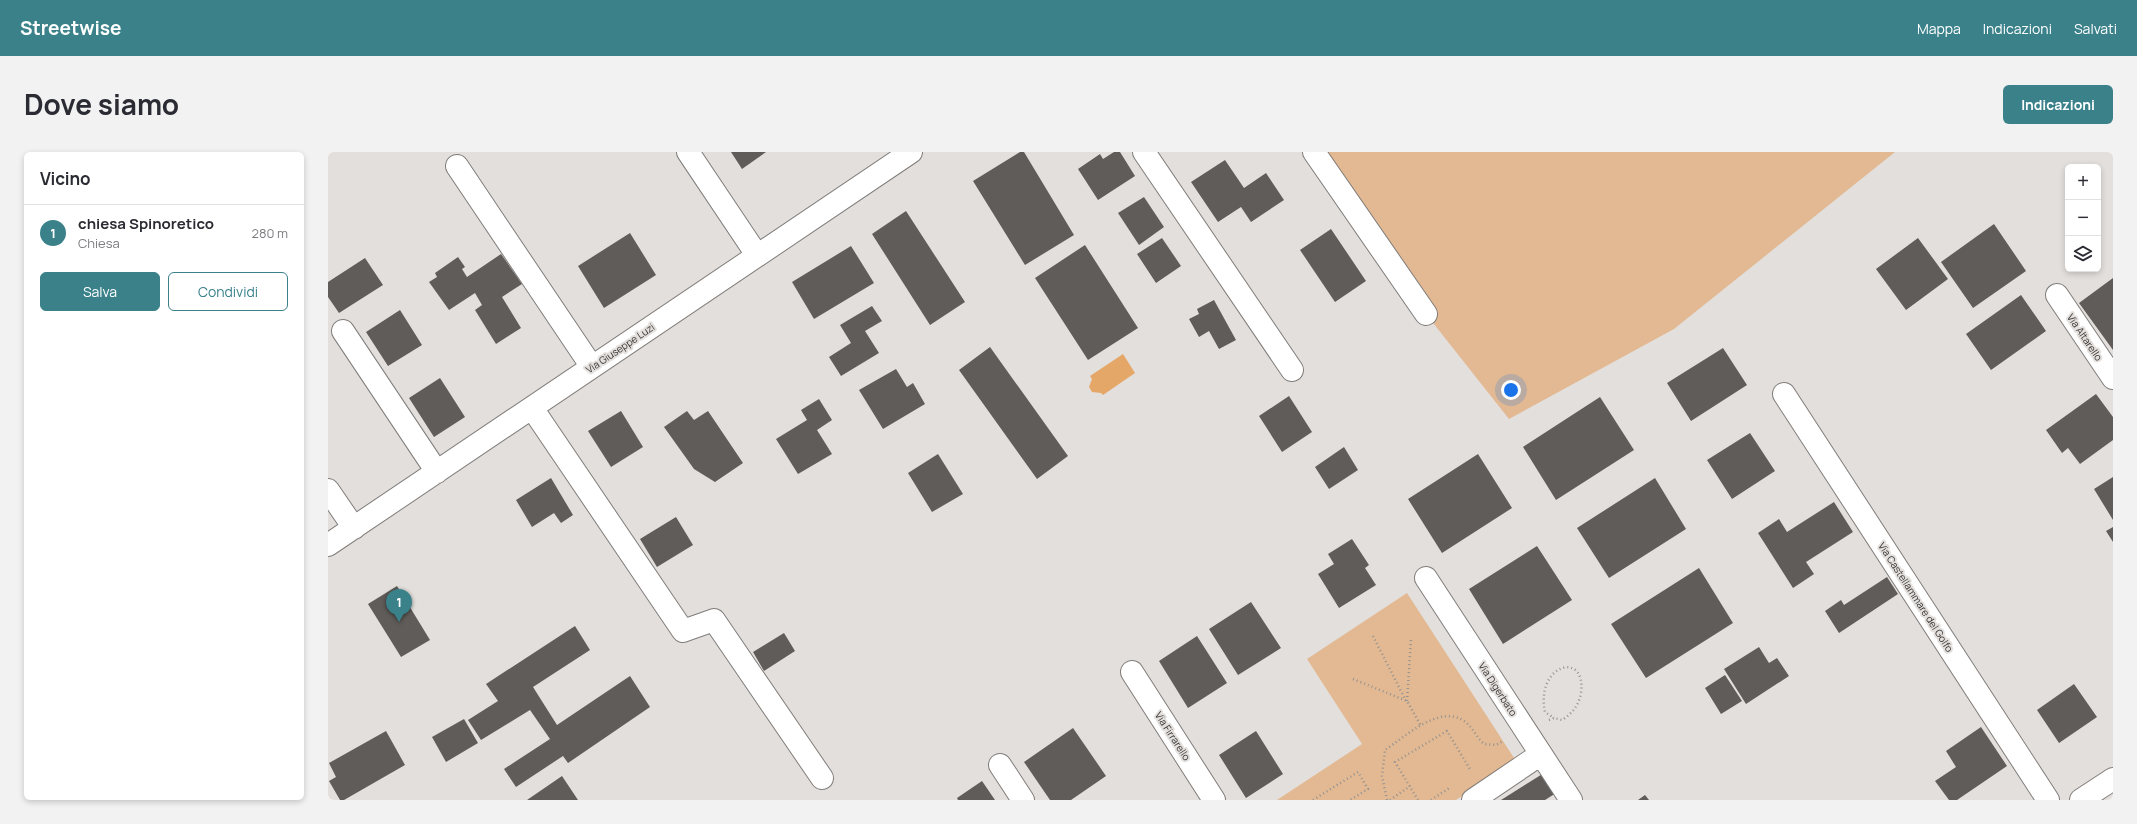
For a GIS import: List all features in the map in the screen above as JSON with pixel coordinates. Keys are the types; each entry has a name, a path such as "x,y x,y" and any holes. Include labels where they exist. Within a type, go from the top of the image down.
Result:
{"street":[{"path":"688,152 757,255"},
{"name":"Via Giuseppe Luzi","path":"328,545 912,152"},
{"path":"1144,152 1292,370"},
{"path":"1314,152 1426,314"},
{"path":"457,166 592,368"},
{"name":"Via Altarello","path":"2057,295 2113,378"},
{"path":"343,331 437,472"},
{"name":"Via Castellammare del Golfo","path":"1784,394 2048,800"},
{"path":"532,408 683,631 714,620 822,778"},
{"path":"328,490 354,528"},
{"name":"Via Digerbato","path":"1426,578 1571,800"},
{"name":"Via Firrarello","path":"1132,672 1214,800"},
{"path":"1472,800 1541,754"},
{"path":"1000,765 1023,800"},
{"path":"2081,800 2109,788"}],"path":[{"path":"1373,636 1421,726"},
{"path":"1407,701 1411,640"},
{"path":"1566,667 1572,668 1577,671 1582,680 1580,699 1571,714 1562,720 1554,718 1545,712 1543,700 1546,685 1555,671 1566,667"},
{"path":"1354,679 1407,701"},
{"path":"1410,786 1388,800 1382,776 1385,750 1432,718 1454,716 1463,720 1471,727 1480,740 1490,745 1500,742 1523,727"},
{"path":"1418,800 1395,762 1447,731 1473,774"},
{"path":"1313,800 1358,772 1368,788 1350,800"},
{"path":"1431,800 1455,785"}],"shaded area":[{"path":"1314,152 1895,152 1674,329 1509,419 1426,314"},
{"path":"1123,354 1135,373 1103,395 1101,393 1092,392 1089,387 1092,379 1090,376"},
{"path":"1407,593 1516,761 1456,800 1277,800 1362,744 1307,659"}],"building":[{"path":"731,152 766,152 742,169"},
{"path":"1020,152 1024,152 1074,235 1025,265 973,181"},
{"path":"1114,152 1120,152 1135,176 1098,200 1078,169 1100,154 1103,159"},
{"path":"1225,160 1244,188 1266,173 1284,200 1251,222 1241,207 1218,222 1191,182"},
{"path":"1144,197 1164,227 1139,245 1118,213"},
{"path":"906,211 965,302 930,325 872,234"},
{"path":"1994,224 2026,271 1973,308 1941,262"},
{"path":"1331,229 1366,281 1335,302 1300,250"},
{"path":"630,233 656,275 604,308 578,266"},
{"path":"1162,238 1181,266 1156,283 1137,254"},
{"path":"1918,238 1948,279 1906,310 1876,269"},
{"path":"1085,245 1138,328 1088,360 1035,278"},
{"path":"851,246 874,283 814,319 792,282"},
{"path":"501,254 522,284 502,297 521,328 496,344 475,310 482,305 475,293 449,310 429,282 437,277 435,273 458,257 465,267 462,269 467,277"},
{"path":"365,258 383,285 339,313 328,297 328,282"},
{"path":"2113,278 2113,350 2079,303"},
{"path":"2021,295 2046,331 1991,370 1966,334"},
{"path":"1214,300 1236,340 1219,349 1209,331 1199,337 1189,319 1199,314 1197,309"},
{"path":"872,306 882,321 865,331 879,353 841,376 829,357 851,343 840,325"},
{"path":"400,310 422,345 388,366 366,332"},
{"path":"990,347 1068,456 1037,479 959,370"},
{"path":"1723,348 1747,385 1691,421 1667,383"},
{"path":"896,369 907,387 913,383 925,404 883,429 859,390"},
{"path":"440,378 465,417 434,437 409,398"},
{"path":"2096,394 2113,417 2113,440 2080,464 2068,448 2062,453 2046,430"},
{"path":"1289,396 1312,432 1282,452 1259,416"},
{"path":"1600,397 1634,450 1556,500 1523,447"},
{"path":"819,399 832,420 817,430 832,454 798,474 776,439 807,420 801,410"},
{"path":"621,411 643,447 611,467 588,431"},
{"path":"687,411 694,420 708,411 743,463 715,482 694,469 664,427"},
{"path":"1750,433 1775,471 1732,499 1707,460"},
{"path":"1344,447 1358,470 1329,489 1315,467"},
{"path":"938,454 963,494 932,512 908,473"},
{"path":"1478,454 1512,508 1442,553 1408,499"},
{"path":"2113,477 2113,520 2094,489"},
{"path":"551,478 573,515 561,523 554,513 532,527 516,500"},
{"path":"1655,478 1686,529 1609,578 1577,528"},
{"path":"1834,502 1853,532 1806,562 1814,574 1793,588 1758,533 1779,519 1787,532"},
{"path":"676,517 693,545 657,567 640,539"},
{"path":"2113,527 2113,542 2106,531"},
{"path":"1352,539 1369,565 1365,568 1376,585 1339,608 1318,574 1334,564 1328,554"},
{"path":"1537,546 1572,600 1503,644 1469,589"},
{"path":"1699,568 1733,623 1646,678 1611,624"},
{"path":"1887,577 1898,594 1839,633 1825,611 1841,600 1844,605"},
{"path":"397,586 430,640 401,657 368,604"},
{"path":"1251,602 1281,648 1238,675 1209,629"},
{"path":"575,626 590,650 533,687 557,725 630,676 650,707 568,763 563,756 516,787 504,769 550,739 530,710 481,740 468,720 498,701 486,684"},
{"path":"784,633 795,651 764,671 753,652"},
{"path":"1197,636 1227,683 1188,708 1159,661"},
{"path":"1759,647 1769,663 1777,658 1789,676 1746,704 1724,669"},
{"path":"1725,675 1742,701 1721,714 1705,688"},
{"path":"2074,684 2097,717 2059,743 2037,710"},
{"path":"464,719 478,743 446,762 432,737"},
{"path":"1981,727 2007,766 1957,800 1949,800 1935,781 1956,767 1946,751"},
{"path":"1073,728 1106,776 1071,800 1050,800 1024,762"},
{"path":"386,731 405,765 344,800 340,800 329,781 336,777 329,763"},
{"path":"1256,731 1283,774 1246,798 1219,755"},
{"path":"1544,773 1556,793 1545,800 1501,800"},
{"path":"562,776 578,800 527,800"},
{"path":"982,781 995,800 958,800 957,798"},
{"path":"1645,795 1649,800 1638,800"}],"place":[{"name":"chiesa Spinoretico","path":"399,622"}]}
